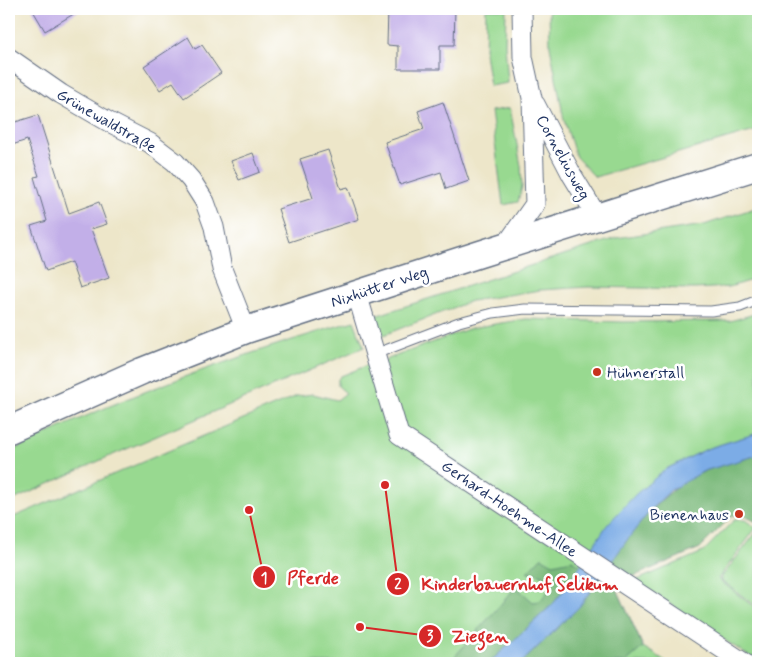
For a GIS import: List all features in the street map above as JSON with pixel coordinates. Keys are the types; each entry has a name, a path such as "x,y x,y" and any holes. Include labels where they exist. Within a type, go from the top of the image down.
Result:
{"main road":[{"name":"Nixhütter Weg","path":"9,430 142,371 246,330 758,166"}],"street":[{"name":"Corneliusweg","path":"506,246 535,204 532,98 523,57 522,9"},
{"name":"Grünewaldstraße","path":"9,58 61,94 150,143 175,162 191,180 205,202 214,227 222,269 246,330"},
{"name":"Corneliusweg","path":"532,98 572,175 597,216"},
{"name":"Gerhard-Hoehme-Allee","path":"356,294 399,435 744,663"}],"lane":[{"path":"375,354 459,322 493,313 525,309 711,311 740,307 758,300"}],"green space":[{"path":"486,9 506,9 505,45 508,83 490,86 485,53"},
{"path":"549,9 758,9 758,130 595,177 576,157 564,120 550,46"},
{"path":"510,108 521,166 522,187 518,202 503,205 491,111"},
{"path":"755,208 758,213 758,278 729,287 694,289 588,287 540,290 471,301 381,336 375,316 616,238 704,225"},
{"path":"758,313 758,433 709,448 666,469 589,551 617,589 643,647 669,663 15,663 9,652 9,519 297,396 313,394 337,400 346,393 338,386 338,379 341,376 368,365 371,365 375,370 388,359 471,328 526,319 623,322 730,321"},
{"path":"354,321 364,347 101,460 9,502 9,452 93,413 178,379 266,348"},
{"path":"758,455 758,523 747,517 733,515 700,548 632,577 610,563 650,511 674,489 709,469"},
{"path":"734,520 745,520 756,528 718,579 758,610 758,662 635,581 703,552"},
{"path":"758,530 758,608 720,579"},
{"path":"541,557 553,564 572,560 581,566 553,604 489,663 449,663 516,587 533,602 540,601 548,591 550,581 540,574 527,572"},
{"path":"600,578 617,589 643,647 625,663 521,663 579,607"}],"water":[{"path":"758,433 758,455 704,471 671,490 654,506 579,607 521,663 489,663 553,604 607,525 636,494 666,469 709,448"}],"building":[{"path":"32,9 82,9 45,31"},
{"path":"388,9 455,9 454,45 440,45 440,69 398,69 398,46 387,45"},
{"path":"188,37 195,49 202,45 221,73 184,98 173,82 160,90 144,66"},
{"path":"443,102 469,181 446,189 441,172 400,185 385,142 424,129 418,111"},
{"path":"38,115 69,213 99,202 107,224 91,229 109,278 80,288 71,262 46,271 31,226 47,221 34,177 39,176 27,140 9,146 9,124"},
{"path":"328,150 341,189 348,187 359,219 289,242 278,209 313,198 300,159"},
{"path":"253,153 260,172 239,180 231,161"}],"place":[{"name":"Hühnerstall","path":"597,372"},
{"name":"Kinderbauernhof Selikum","path":"385,485"},
{"name":"Pferde","path":"249,510"},
{"name":"Bienenhaus","path":"739,514"},
{"name":"Ziegen","path":"360,627"}]}
